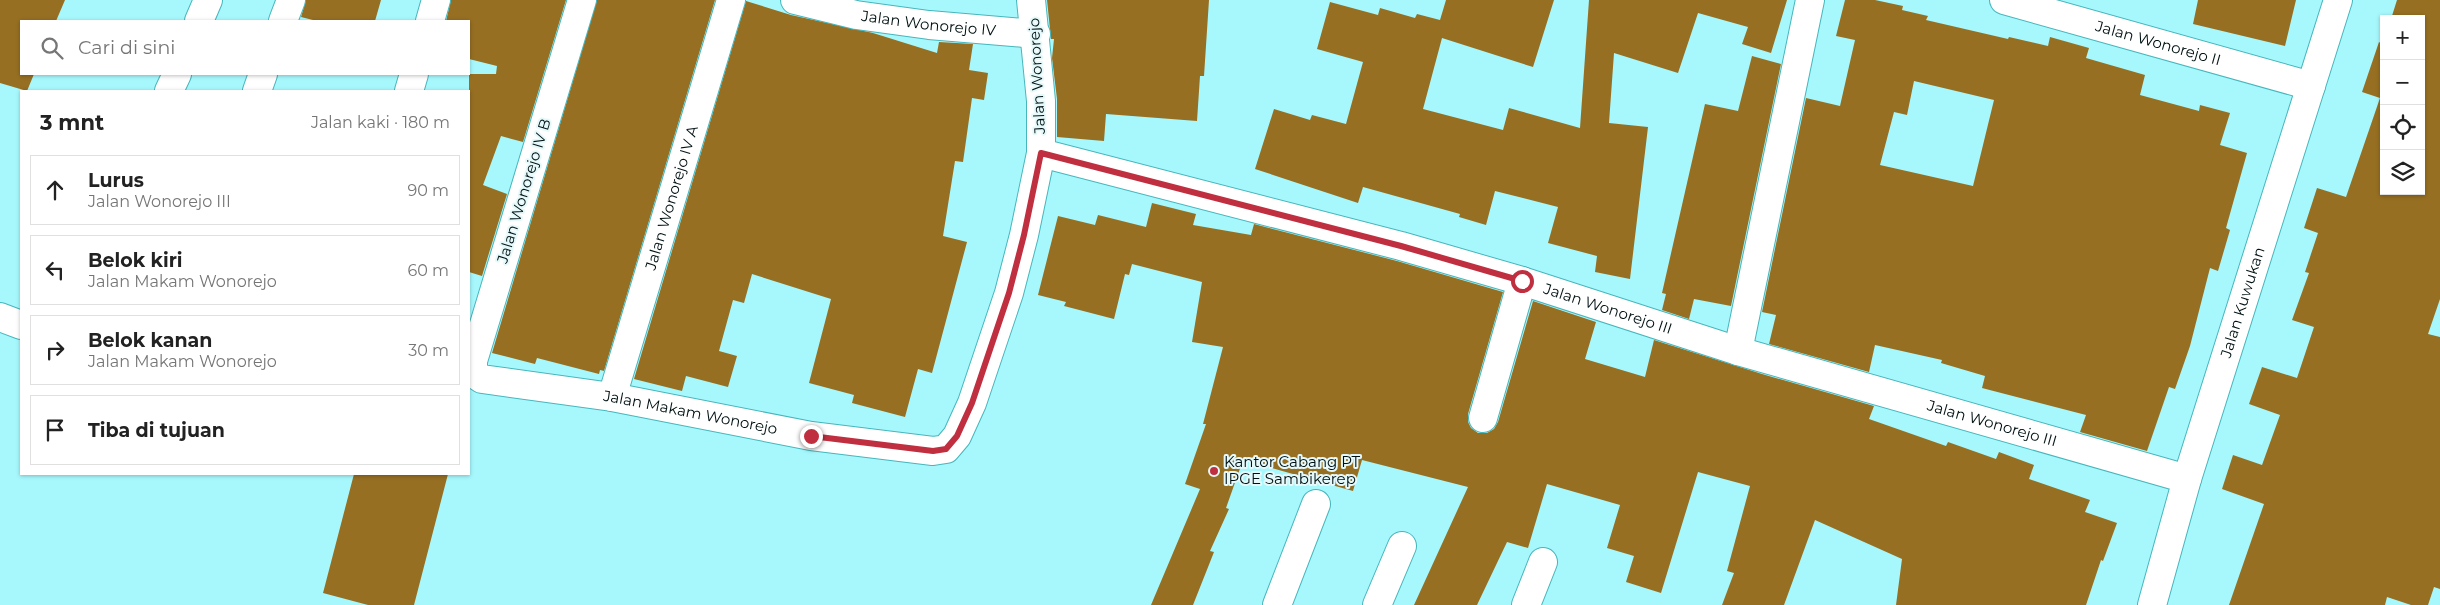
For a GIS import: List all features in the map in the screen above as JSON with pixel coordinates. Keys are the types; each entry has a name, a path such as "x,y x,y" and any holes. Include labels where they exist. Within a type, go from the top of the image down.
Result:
{"street":[{"path":"199,20 208,0"},
{"path":"283,20 291,0"},
{"path":"430,20 436,0"},
{"name":"Jalan Wonorejo IV B","path":"482,379 474,373 473,361 582,0"},
{"name":"Jalan Wonorejo IV A","path":"612,397 731,0"},
{"name":"Jalan Wonorejo IV","path":"794,0 856,15 1036,34"},
{"name":"Jalan Wonorejo","path":"1031,0 1036,34 1041,101 1041,153"},
{"path":"1738,352 1810,0"},
{"name":"Jalan Wonorejo II","path":"2004,0 2311,86"},
{"name":"Jalan Kuwukan","path":"2152,605 2187,479 2338,0"},
{"path":"169,90 177,75"},
{"path":"256,90 263,75"},
{"path":"409,90 414,75"},
{"name":"Jalan Makam Wonorejo","path":"482,379 612,397 811,436 933,451 946,449 957,436 972,403 1009,293 1024,235 1041,153"},
{"name":"Jalan Wonorejo III","path":"1041,153 1401,246 1522,281 1738,352 2187,479"},
{"path":"1483,418 1522,281"},
{"path":"0,317 20,325"},
{"path":"1277,605 1316,504"},
{"path":"1377,605 1402,546"},
{"path":"1526,605 1543,562"}],"building":[{"path":"0,0 65,0 56,20 20,20 20,75 34,75 27,90 0,83"},
{"path":"306,0 381,0 375,20 313,20 301,17"},
{"path":"451,0 566,0 523,142 501,136 483,185 507,194 482,276 470,272 469,75 496,74 497,66 470,59 470,20 446,20"},
{"path":"597,0 715,0 604,371 600,370 599,374 537,358 535,364 492,353"},
{"path":"1047,0 1209,0 1204,76 1200,76 1197,121 1106,114 1104,141 1057,137 1057,99 1052,58 1054,39 1051,39"},
{"path":"1446,0 1554,0 1533,67 1442,38 1423,109 1503,130 1509,108 1580,128 1589,0 1787,0 1771,53 1742,44 1748,27 1698,13 1678,73 1614,53 1609,123 1648,127 1630,279 1595,272 1597,256 1548,243 1558,207 1495,191 1486,225 1459,217 1460,214 1363,187 1358,203 1255,169 1274,109 1310,120 1312,115 1346,124 1363,62 1317,49 1330,2 1378,15 1380,8 1415,18 1417,14 1440,20"},
{"path":"1845,0 1875,0 1903,6 1902,10 1928,16 1926,20 2008,39 2009,37 2048,46 2050,37 2089,48 2086,58 2145,75 2140,95 2199,111 2200,105 2230,113 2220,145 2247,153 2226,228 2230,230 2218,271 2210,268 2190,346 2175,389 2169,387 2147,451 2080,432 2086,415 1982,388 1985,376 1941,363 1942,360 1875,345 1869,372 1769,344 1776,315 1762,312 1806,98 1840,106 1855,40 1836,36","holes":["1914,81 1994,100 1973,186 1880,165 1894,112 1907,115"]},
{"path":"2198,0 2296,0 2285,46 2193,24"},
{"path":"2397,0 2440,0 2440,299 2428,334 2440,337 2440,589 2434,587 2428,605 2411,605 2387,597 2385,605 2229,605 2264,504 2222,489 2233,455 2262,465 2280,415 2249,404 2262,367 2297,378 2314,327 2292,320 2309,273 2305,272 2318,233 2304,228 2317,188 2346,197 2380,98 2380,195 2425,195 2425,15 2392,15"},
{"path":"746,1 791,15 873,33 937,53 939,42 973,44 969,70 988,73 984,100 972,98 963,162 955,161 943,236 967,242 932,373 918,369 905,417 852,403 854,395 809,383 831,299 752,274 744,303 733,300 719,351 737,356 728,387 686,376 682,391 634,379"},
{"path":"2380,43 2380,98 2362,92"},
{"path":"1752,56 1781,64 1731,306 1694,299 1689,319 1662,310 1666,294 1662,293 1705,104 1738,111"},
{"path":"1152,203 1196,214 1193,225 1251,235 1254,224 1397,261 1503,292 1468,414 1468,422 1471,428 1478,433 1487,433 1494,429 1498,422 1533,301 1596,322 1585,359 1645,377 1654,340 1762,374 1874,406 1869,419 1946,446 1948,442 1996,459 1999,452 2034,465 2029,479 2090,500 2085,512 2117,523 2103,561 2101,560 2086,605 1896,605 1902,559 1815,520 1784,605 1722,605 1734,573 1727,571 1750,486 1698,472 1661,593 1626,582 1634,556 1607,548 1620,505 1547,484 1528,548 1507,542 1477,605 1414,605 1468,487 1362,460 1353,491 1243,460 1226,508 1229,509 1210,551 1214,552 1193,605 1151,605 1200,489 1185,484 1206,424 1203,424 1223,347 1192,342 1202,282 1132,264 1129,275 1125,274 1114,319 1064,306 1066,302 1038,295 1058,216 1095,225 1098,215 1146,227"},
{"path":"354,475 448,475 414,605 368,605 323,593"}],"place":[{"name":"Kantor Cabang PT IPGE Sambikerep","path":"1214,471"}],"route":[{"path":"811,436 933,451 946,449 957,436 972,403 1009,293 1024,235 1041,153 1401,246 1522,281"}]}
